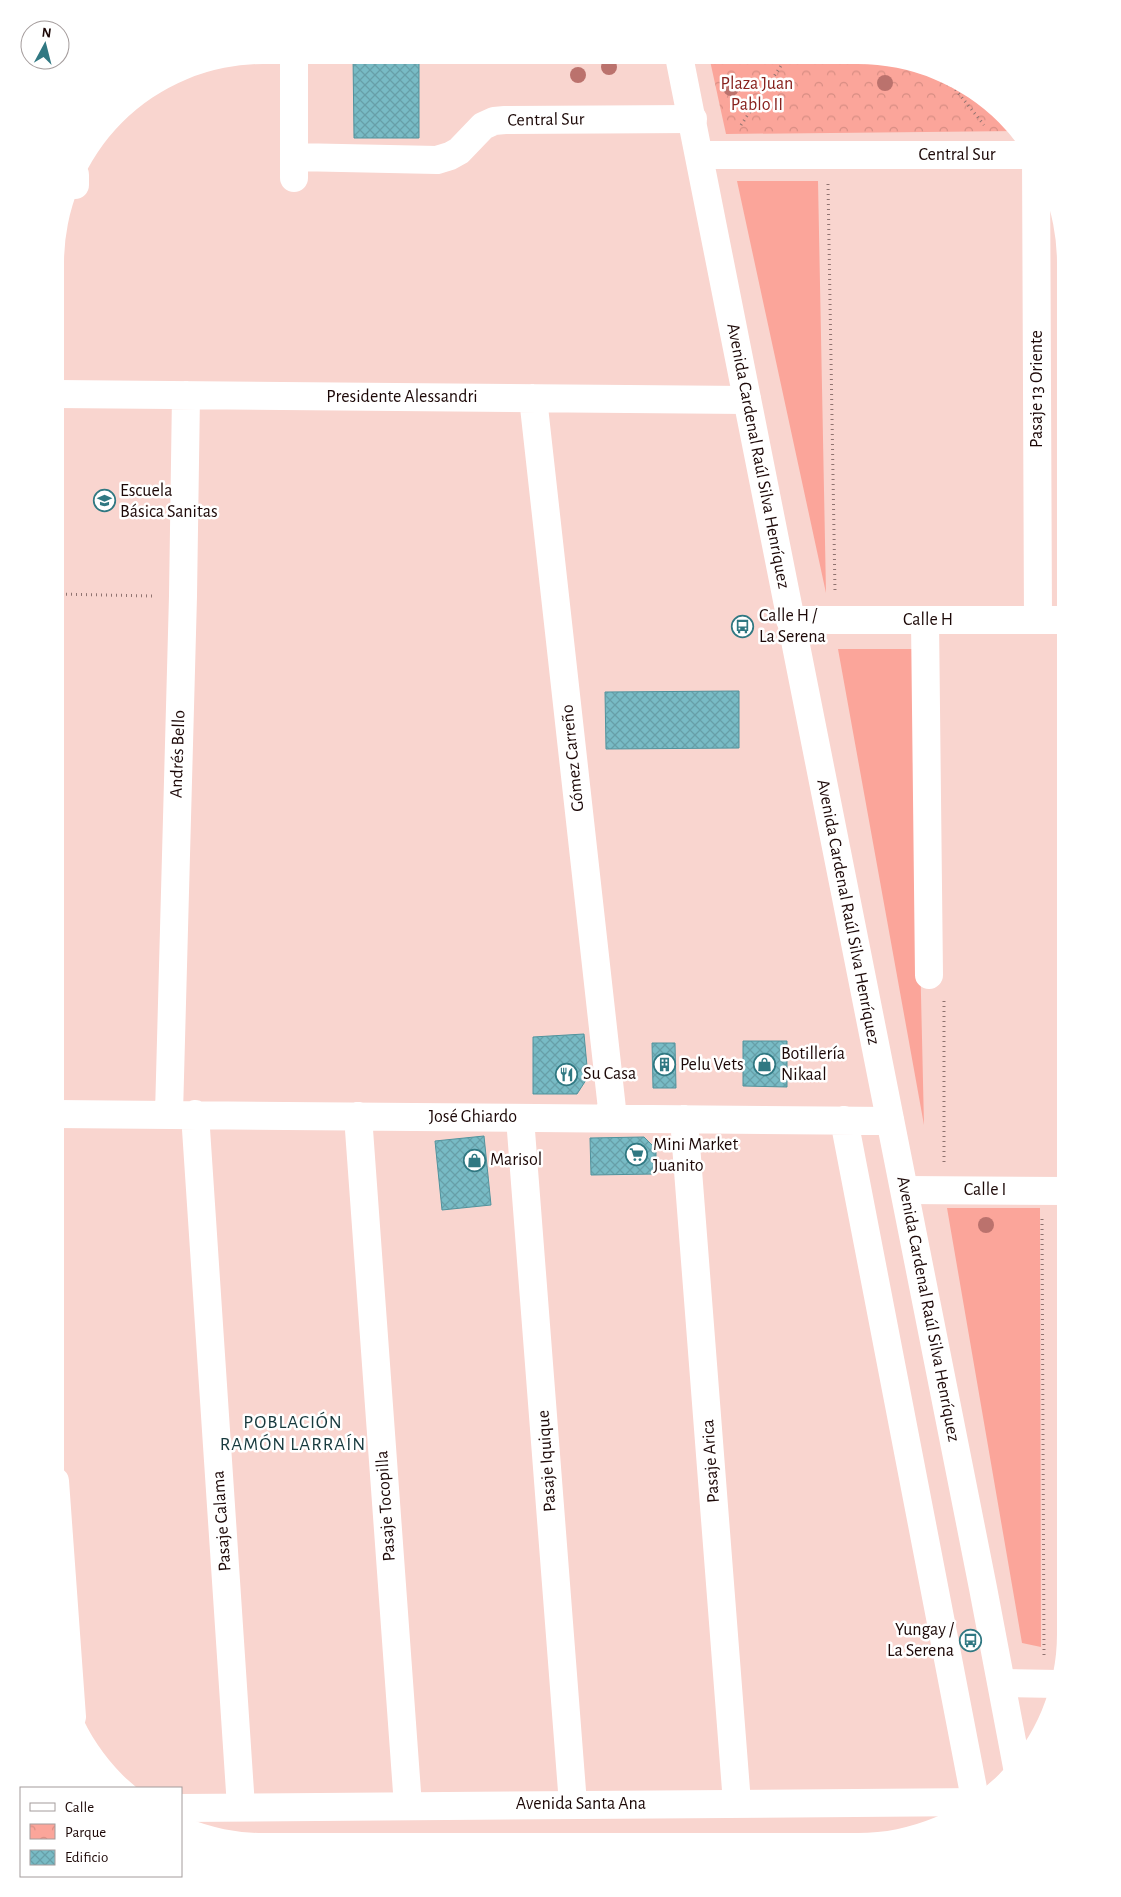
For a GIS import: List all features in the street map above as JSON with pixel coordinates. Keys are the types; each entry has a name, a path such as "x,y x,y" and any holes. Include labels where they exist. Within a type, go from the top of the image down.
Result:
{"street":[{"name":"Central Sur","path":"294,64 294,168 437,160 459,151 484,126 505,120 693,120"},
{"name":"Avenida Cardenal Raúl Silva Henríquez","path":"681,64 693,120 711,155 747,400 1002,1684 1014,1758"},
{"name":"Central Sur","path":"711,155 1026,156"},
{"name":"Pasaje 13 Oriente","path":"1026,156 1038,620"},
{"name":"Presidente Alessandri","path":"64,394 747,400"},
{"name":"Andrés Bello","path":"182,1114 183,596 186,395"},
{"name":"Gómez Carreño","path":"533,398 613,1118"},
{"name":"Calle H","path":"790,620 1057,620"},
{"path":"925,620 929,975"},
{"name":"José Ghiardo","path":"64,1114 890,1121"},
{"name":"Pasaje Calama","path":"182,1114 241,1807"},
{"name":"Pasaje Tocopilla","path":"358,1116 408,1806"},
{"name":"Pasaje Iquique","path":"520,1118 573,1804"},
{"name":"Pasaje Arica","path":"684,1119 737,1803"},
{"path":"844,1120 976,1795"},
{"name":"Calle I","path":"904,1190 1054,1191"},
{"path":"64,1606 69,1678"},
{"path":"1002,1684 1050,1684"},
{"name":"Avenida Santa Ana","path":"182,1808 966,1802"}],"path":[{"path":"711,155 781,64"},
{"path":"961,92 1026,156"},
{"path":"827,155 835,620"},
{"path":"64,594 183,596"},
{"path":"1052,1677 1054,1191"}],"green space":[{"name":"Plaza Juan Pablo II","path":"711,64 884,65 922,74 958,90 990,113 1008,131 726,134"},
{"path":"737,181 818,181 826,593"},
{"path":"838,649 913,649 924,1125"},
{"path":"947,1208 1040,1208 1041,1647 1022,1643"}],"building":[{"path":"353,64 419,64 419,138 354,138"},
{"path":"739,691 739,748 606,749 605,692"},
{"path":"584,1034 588,1077 577,1094 533,1094 533,1037"},
{"name":"Botillería Nikaal","path":"743,1041 787,1041 787,1087 743,1086"},
{"name":"Pelu Vets","path":"652,1043 675,1043 676,1088 653,1088"},
{"path":"484,1136 491,1205 442,1210 435,1141"},
{"path":"644,1137 656,1149 656,1174 591,1175 590,1138"}],"place":[{"name":"Escuela Básica Sanitas","path":"104,501"},
{"name":"Calle H / La Serena","path":"743,626"},
{"name":"Botillería Nikaal","path":"765,1064"},
{"name":"Pelu Vets","path":"664,1065"},
{"name":"Su Casa","path":"567,1074"},
{"name":"Mini Market Juanito","path":"637,1155"},
{"name":"Marisol","path":"474,1160"},
{"name":"Yungay / La Serena","path":"970,1640"}],"district":[{"name":"POBLACIÓN RAMÓN LARRAÍN","path":"293,1433"}]}
